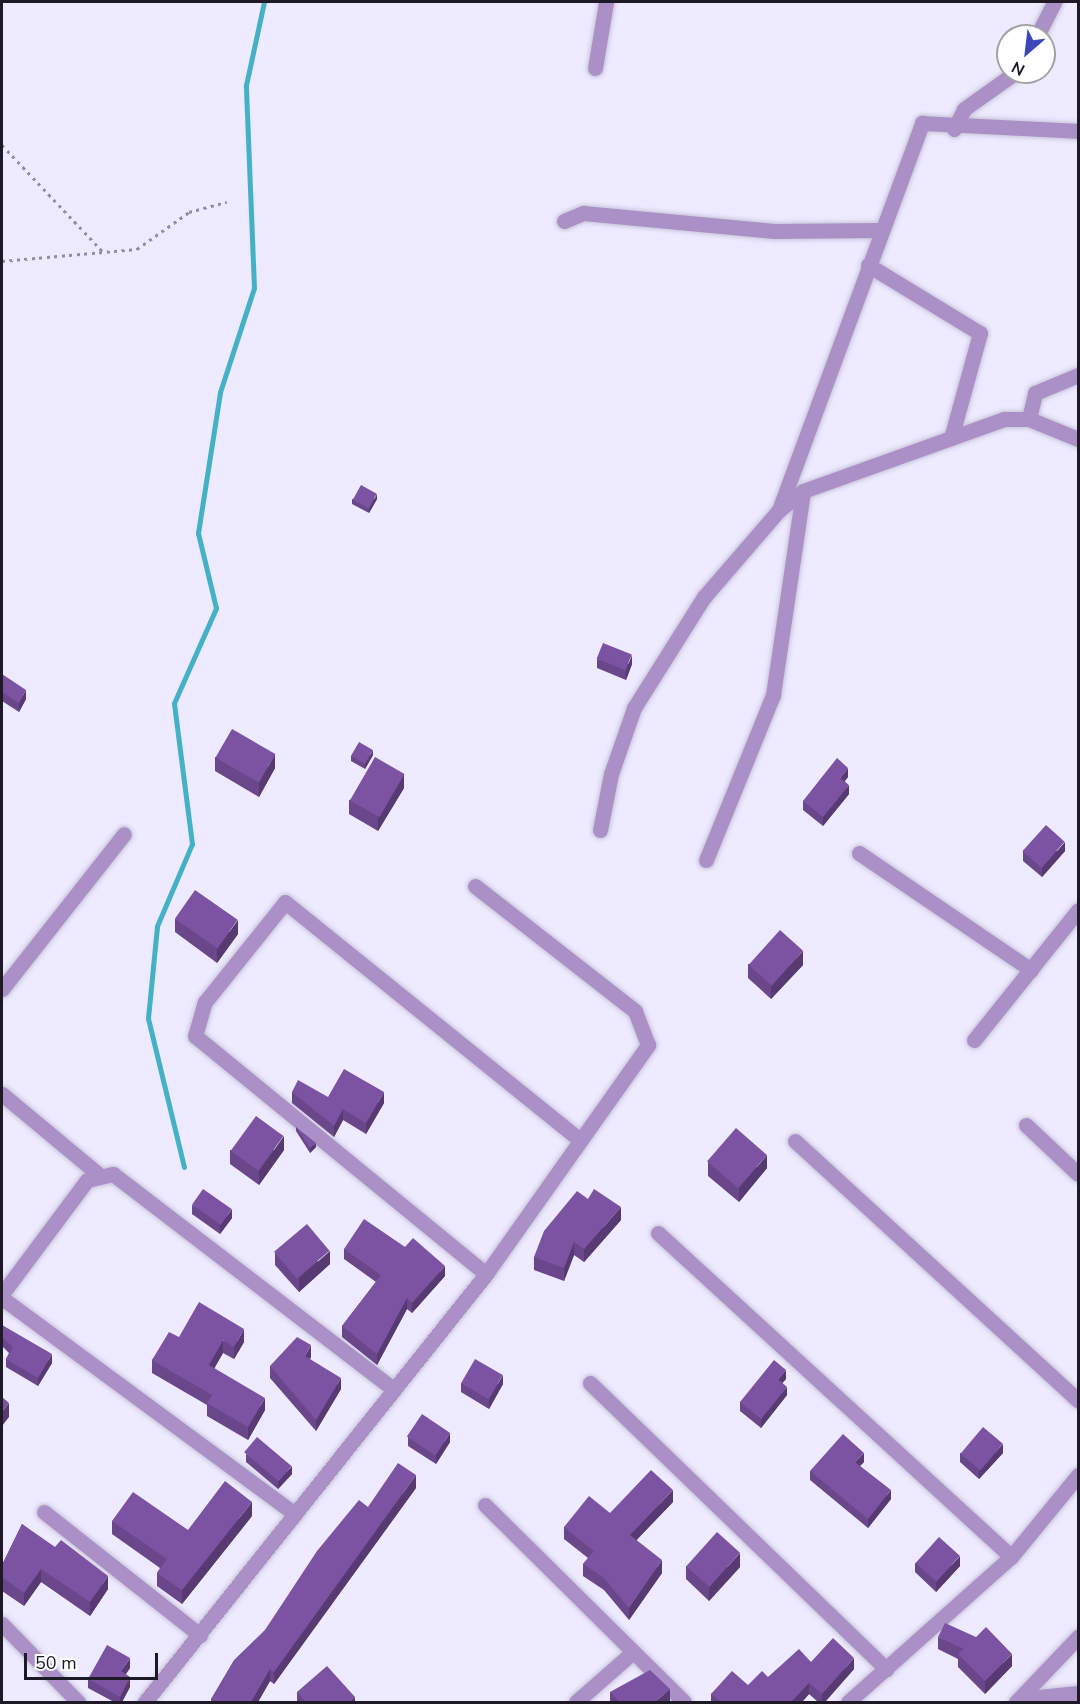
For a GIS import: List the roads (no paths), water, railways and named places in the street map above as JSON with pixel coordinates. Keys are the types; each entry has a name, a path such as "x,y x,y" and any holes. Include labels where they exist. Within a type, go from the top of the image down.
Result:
{"street":[{"path":"595,68 606,2"},
{"path":"1043,24 1054,2"},
{"path":"954,129 963,109 999,84"},
{"path":"779,510 880,230 922,123 954,129 1078,131"},
{"path":"564,221 583,213 774,231 880,230"},
{"path":"868,265 980,333 951,438"},
{"path":"1029,419 1035,393 1078,375"},
{"path":"600,830 611,774 634,708 704,597 779,510 803,491 1004,419 1029,419 1078,439"},
{"path":"706,860 773,695 803,491"},
{"path":"2,988 124,834"},
{"path":"859,853 1030,969"},
{"path":"145,1702 200,1635 392,1388 486,1274 578,1138 648,1045 644,1023 475,886"},
{"path":"486,1274 195,1035 205,1002 285,902 578,1138"},
{"path":"974,1040 1078,910"},
{"path":"2,1094 98,1174"},
{"path":"1026,1125 1078,1174"},
{"path":"795,1141 1078,1400"},
{"path":"295,1514 2,1296 87,1180 98,1174 113,1174 392,1388"},
{"path":"658,1233 1011,1557"},
{"path":"590,1383 886,1669"},
{"path":"848,1702 1011,1557 1078,1475"},
{"path":"486,1505 684,1702"},
{"path":"44,1512 200,1635"},
{"path":"2,1624 78,1702"},
{"path":"1018,1701 1078,1637"},
{"path":"576,1702 633,1652"},
{"path":"1018,1701 1078,1693"}],"waterway":[{"path":"184,1167 148,1018 157,926 192,844 174,703 216,608 198,533 220,392 254,288 246,85 264,2"}]}
